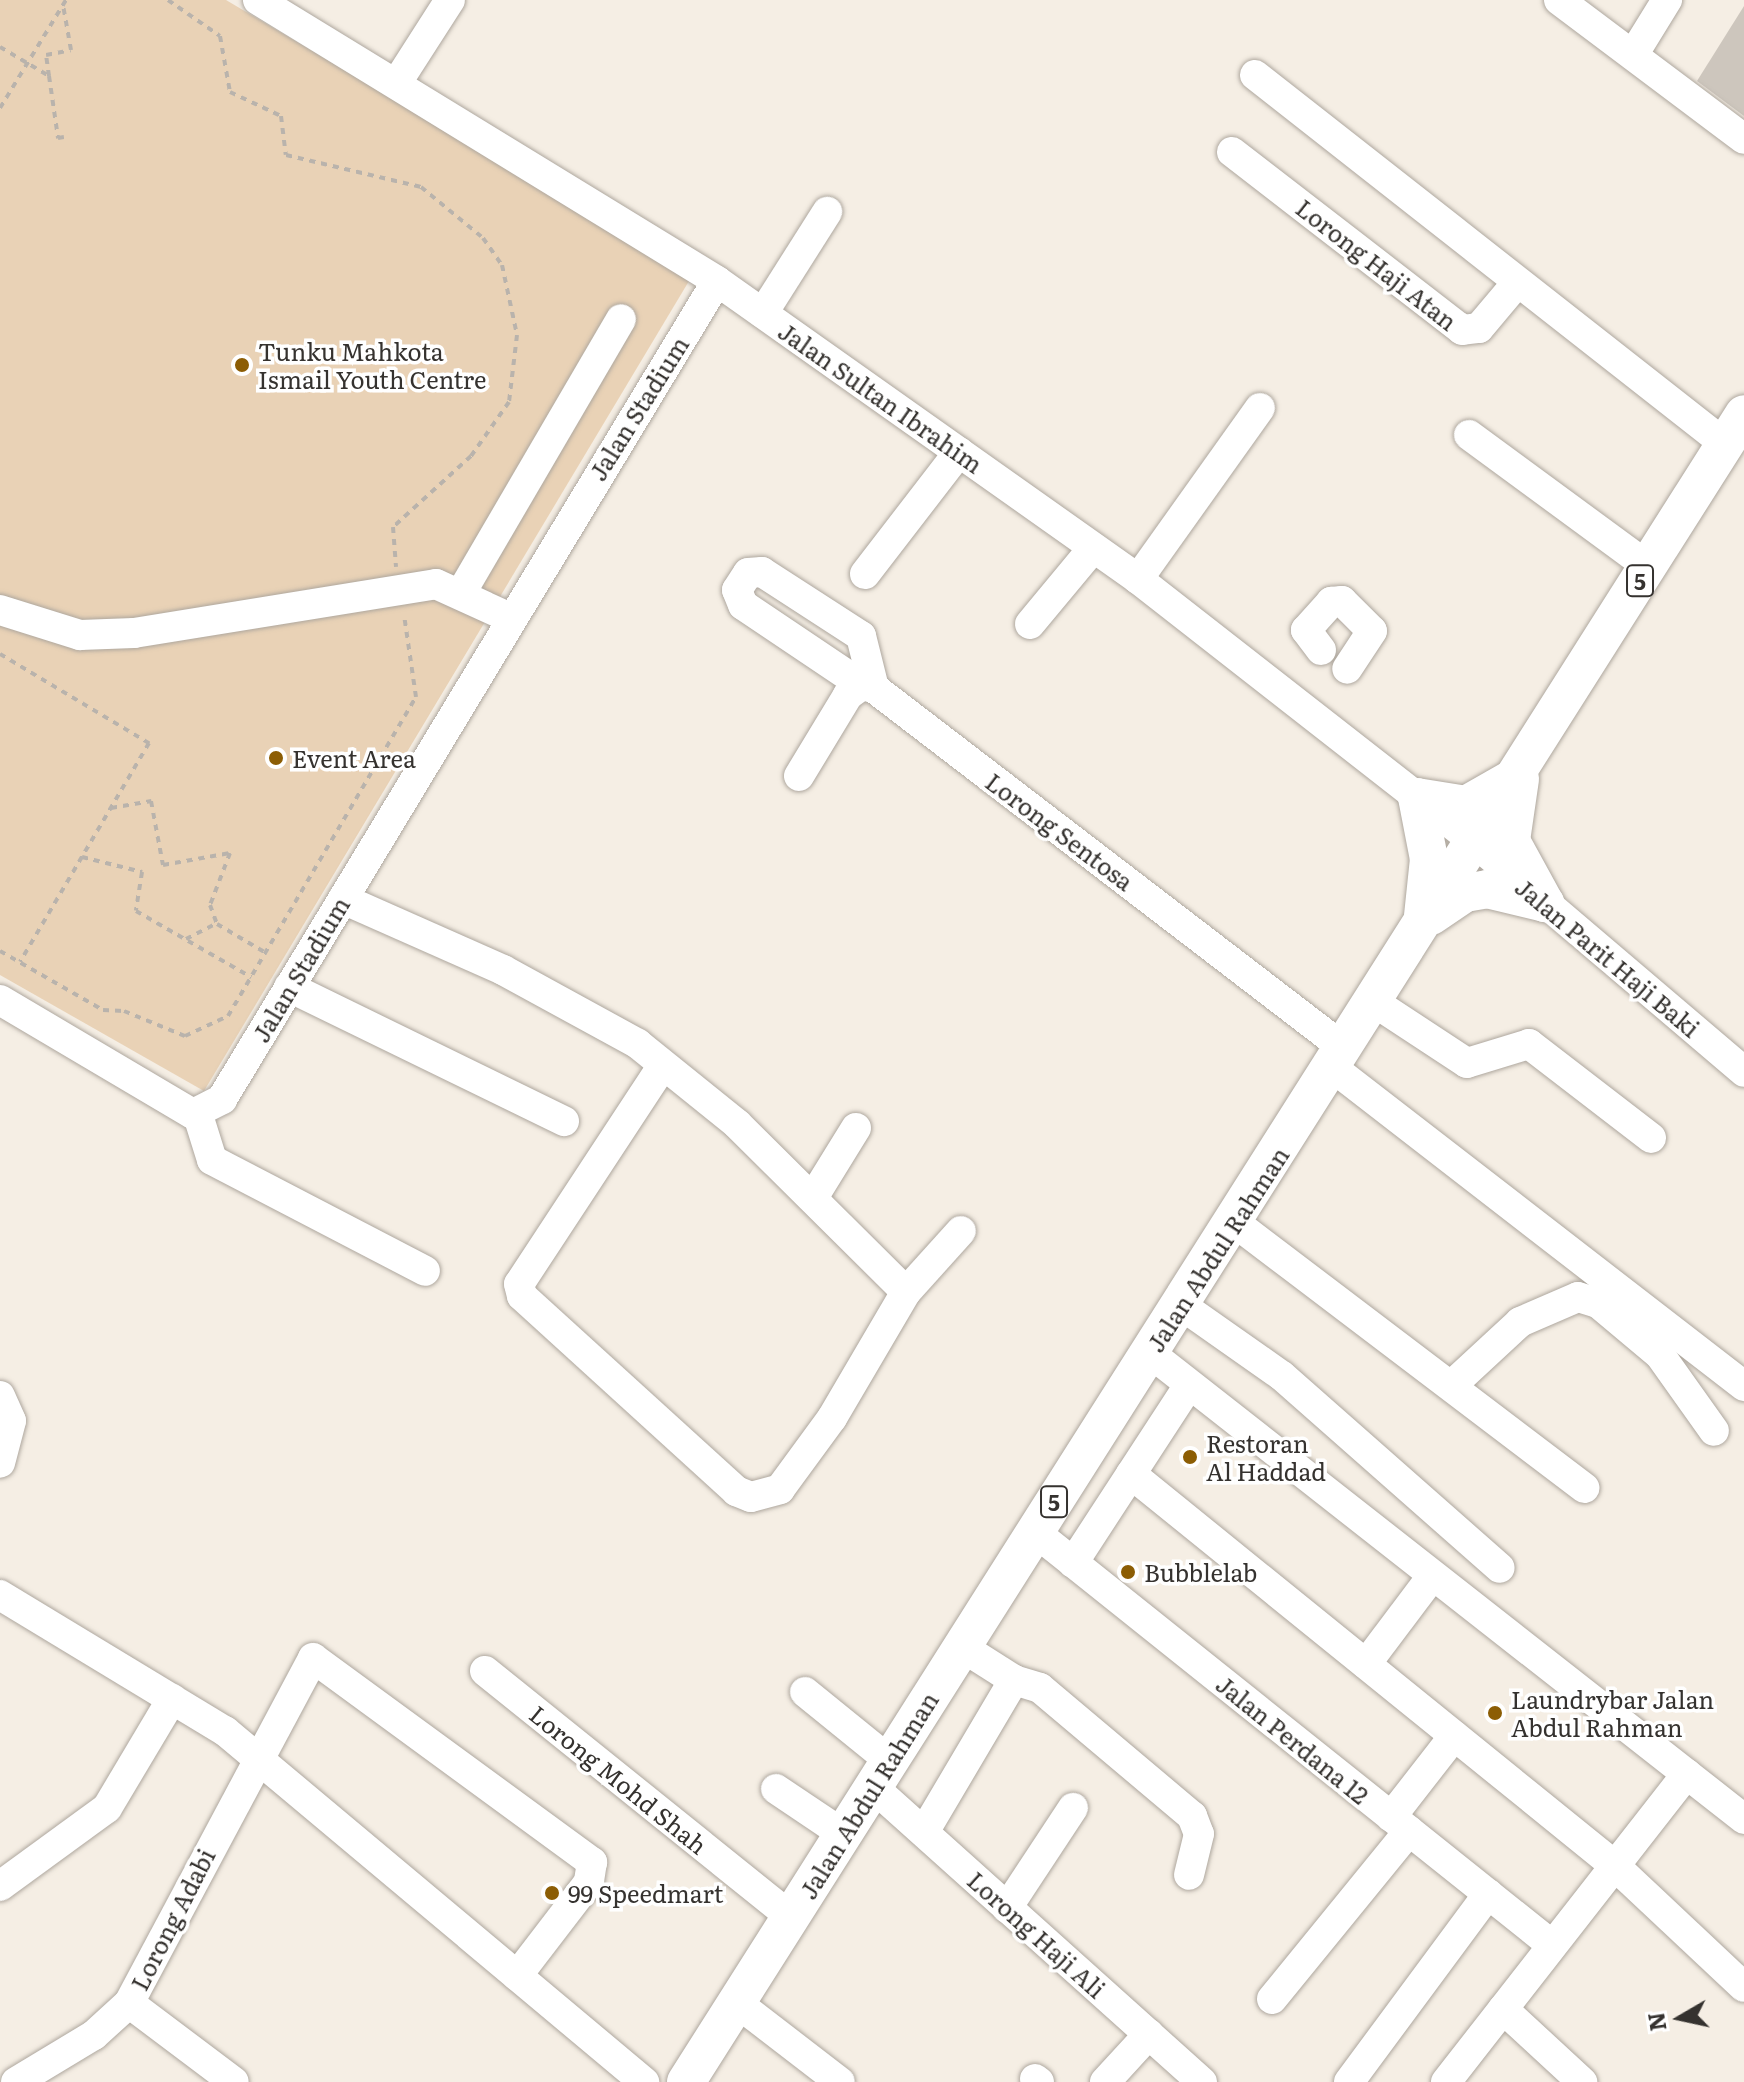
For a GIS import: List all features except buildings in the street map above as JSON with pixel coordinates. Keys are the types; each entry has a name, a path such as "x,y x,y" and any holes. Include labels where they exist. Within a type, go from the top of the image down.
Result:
{"main road":[{"name":"Jalan Abdul Rahman","path":"686,2082 1339,1059 1473,841 1520,772 1739,423"},
{"path":"1423,923 1429,859 1417,797 1478,802 1520,772"},
{"path":"1520,772 1511,841 1545,903"},
{"path":"1423,923 1465,893 1507,890 1545,903"}],"street":[{"name":"Jalan Sultan Ibrahim","path":"258,0 398,81 717,281 1138,579 1473,841"},
{"path":"398,81 450,0"},
{"path":"1559,0 1744,139"},
{"path":"1633,55 1667,0"},
{"path":"1255,75 1516,284 1739,423"},
{"name":"Lorong Haji Atan","path":"1232,152 1462,330 1479,328 1516,284"},
{"path":"763,313 827,212"},
{"name":"Jalan Stadium","path":"197,1112 222,1099 508,617 717,281"},
{"path":"461,593 621,319"},
{"path":"1138,579 1260,408"},
{"path":"1469,435 1649,567"},
{"path":"865,574 959,452"},
{"path":"1030,624 1093,548"},
{"path":"0,610 80,635 134,633 401,587 436,584 508,617"},
{"path":"1321,650 1306,630 1331,602 1342,601 1372,631 1347,669"},
{"name":"Lorong Sentosa","path":"799,776 848,695 868,686 1339,1059 1744,1386"},
{"name":"Jalan Parit Haji Baki","path":"1473,841 1744,1072"},
{"path":"343,899 586,1013 663,1065 814,1196 906,1292"},
{"path":"289,987 564,1121"},
{"path":"0,1000 197,1112 212,1160 425,1271"},
{"path":"1374,1002 1467,1063 1529,1044 1651,1138"},
{"path":"663,1065 519,1284 522,1296 751,1497 780,1489 906,1292 961,1231"},
{"path":"814,1196 856,1128"},
{"path":"1234,1222 1585,1488"},
{"path":"1451,1386 1520,1322 1578,1297 1598,1303 1660,1355 1714,1431"},
{"path":"1181,1305 1282,1376 1500,1568"},
{"path":"1150,1353 1430,1579 1744,1819"},
{"path":"1073,1563 1189,1385"},
{"path":"0,1396 11,1421 0,1463"},
{"path":"1131,1474 1614,1865 1744,1987"},
{"name":"Jalan Perdana 12","path":"1035,1532 1552,1945"},
{"path":"1366,1664 1430,1579"},
{"path":"0,1595 172,1699 256,1755 644,2082"},
{"path":"962,1647 1014,1680 1040,1688 1192,1816 1199,1834 1189,1875"},
{"name":"Lorong Adabi","path":"16,2082 94,2035 129,2003 256,1755 307,1663 321,1659 584,1854 594,1870 589,1882 517,1976"},
{"name":"Lorong Mohd Shah","path":"485,1671 791,1917"},
{"path":"924,1832 1014,1680"},
{"name":"Lorong Haji Ali","path":"805,1692 881,1774 924,1832 1202,2082"},
{"path":"0,1886 107,1808 172,1699"},
{"path":"1272,1999 1400,1824 1454,1736"},
{"path":"1446,2082 1687,1774"},
{"path":"776,1789 843,1834"},
{"path":"1007,1908 1073,1808"},
{"path":"1349,2082 1488,1894"},
{"path":"736,2002 840,2082"},
{"path":"129,2003 234,2082"},
{"path":"1503,2009 1582,2082"},
{"path":"1105,2082 1149,2034"}],"path":[{"path":"0,951 103,1010 124,1011 185,1036 228,1016 416,697 393,527 471,456 509,402 517,335 502,265 483,238 421,187 286,155 281,116 230,92 220,36 168,0"},
{"path":"0,108 65,2"},
{"path":"64,137 58,138 46,55 71,50 65,2"},
{"path":"0,47 49,76"},
{"path":"0,654 149,743 20,962"},
{"path":"111,808 151,801 163,865 230,853 211,890 217,924 266,953"},
{"path":"82,857 142,872 136,911 251,977"},
{"path":"186,939 217,924"}],"shaded area":[{"path":"0,0 226,0 692,276 204,1091 0,975"}],"place":[{"name":"Tunku Mahkota Ismail Youth Centre","path":"242,365"},
{"name":"Event Area","path":"276,758"},
{"name":"Restoran Al Haddad","path":"1190,1457"},
{"name":"Bubblelab","path":"1128,1572"},
{"name":"Laundrybar Jalan Abdul Rahman","path":"1495,1713"},
{"name":"99 Speedmart","path":"552,1893"}]}
